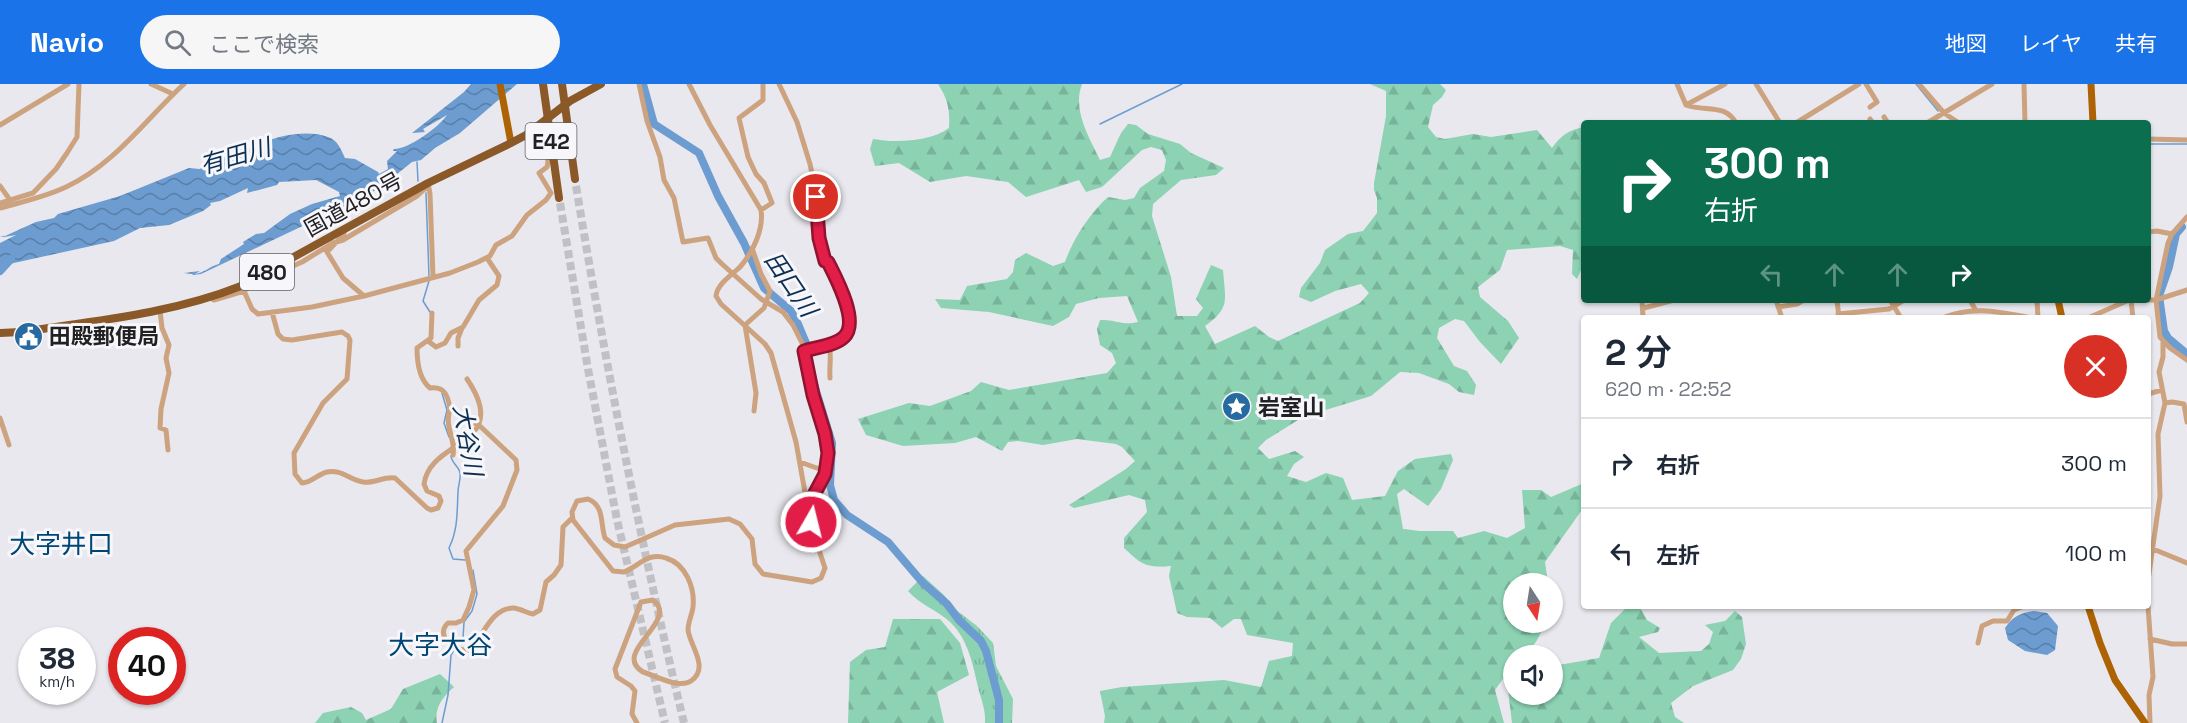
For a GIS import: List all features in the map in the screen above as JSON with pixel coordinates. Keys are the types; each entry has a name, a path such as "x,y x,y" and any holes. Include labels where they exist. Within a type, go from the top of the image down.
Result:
{"highway":[{"name":"E42","path":"543,84 560,200"},
{"name":"E42","path":"562,84 576,183"},
{"name":"国道480号","path":"0,333 21,332 160,310 210,298 253,282 428,184 511,143 570,101 601,84"}],"main road":[{"path":"500,84 511,143"},
{"path":"2091,84 2093,120"},
{"path":"2089,609 2112,674 2145,723"}],"street":[{"path":"0,125 56,87 68,84"},
{"path":"0,203 33,193 58,166 76,139 79,84"},
{"path":"151,84 173,94"},
{"path":"0,208 65,188 92,172 128,141 184,84"},
{"path":"639,84 647,121 660,157 664,180 674,198 683,241 708,238 716,258 761,299 767,300 787,316 799,337 813,395 829,440 825,471 808,506"},
{"path":"637,723 632,714 635,691 617,677 615,669 641,602 653,600 659,605 660,612 657,621 635,653 634,661 638,668 643,672 681,684 693,680 699,672 699,663 688,628 693,604 688,578 674,562 659,556 642,561 624,572 615,572 572,518 572,509 578,501 592,500 600,509 605,538 622,548 675,525 723,519 733,520 742,526 752,539 755,564 761,573 812,582 821,578 825,566 814,536 800,462 771,353 717,298 717,290 733,274 751,250 760,228 761,210 710,126 689,84"},
{"path":"761,210 772,203 764,183 756,174 748,157 739,118 763,100 763,84"},
{"path":"779,84 793,112 804,143 815,188 821,247 825,261 828,262 844,297 850,322 843,339 804,351"},
{"path":"1677,84 1686,105"},
{"path":"1686,105 1725,84"},
{"path":"1756,84 1778,120"},
{"path":"1801,120 1859,84"},
{"path":"1866,84 1877,102 1870,107"},
{"path":"1919,84 1944,113 1954,120"},
{"path":"1937,120 1944,113 1992,84"},
{"path":"2024,84 2025,120"},
{"path":"1686,105 1730,113 1734,120"},
{"path":"244,291 255,312 272,312 364,296 450,273 487,258 496,245 512,236 527,215 551,193 538,173 547,167 548,162 542,122"},
{"path":"2151,140 2187,140"},
{"path":"428,184 433,277"},
{"path":"210,298 214,300 244,291 253,282 267,279 417,196 428,184"},
{"path":"0,186 10,200"},
{"path":"2187,217 2172,234 2168,243 2156,300 2160,337 2163,342 2187,360"},
{"path":"344,231 344,234 327,252 343,278 364,296"},
{"path":"2151,232 2172,234"},
{"path":"745,326 762,311 770,291 751,250"},
{"path":"459,346 458,338 463,327 479,300 497,285 500,276 487,258"},
{"path":"2151,300 2187,290"},
{"path":"1643,303 1643,315"},
{"path":"1644,308 1663,303"},
{"path":"1777,303 1781,315"},
{"path":"1778,308 1799,303"},
{"path":"1892,303 1899,315"},
{"path":"1845,315 1889,309 1899,303"},
{"path":"1972,303 1975,309"},
{"path":"2095,315 2123,303"},
{"path":"1950,315 1975,309 2013,315"},
{"path":"160,310 162,328 169,345 166,358 169,373 160,414 160,428 166,430 168,450"},
{"path":"272,312 278,334 283,339 292,340 342,332 350,339 347,379 323,404 294,453 296,474 302,483 330,472 341,472 364,482 385,477 395,478 427,508 434,510 438,508 441,501 439,496 425,488 424,480 427,470 431,464 454,452 481,419 481,408 476,392 467,379"},
{"path":"432,313 432,335 428,341 417,348 422,377 430,388 437,386 446,394 450,410 447,422 454,452"},
{"path":"745,326 756,393 754,411"},
{"path":"428,341 439,347 445,343 451,333 463,327"},
{"path":"2151,562 2160,496 2158,434 2165,403 2159,372 2163,357 2163,342"},
{"path":"829,344 832,356 830,378"},
{"path":"2151,393 2162,390"},
{"path":"2165,403 2184,404 2187,422"},
{"path":"450,410 477,425 516,460 517,470 503,506 466,551 474,594 463,620 448,623 442,630 446,640 460,650 469,650 502,610 514,608 533,614 540,610 546,582 561,565 563,527 572,518"},
{"path":"0,418 9,445"},
{"path":"800,462 825,471"},
{"path":"2153,549 2187,563"},
{"path":"1977,643 1982,626 1994,621 2007,621 2016,609"},
{"path":"2148,609 2153,677 2150,695 2150,723"},
{"path":"2150,639 2172,644 2187,644"}],"green space":[{"path":"938,84 1082,84 1079,94 1080,113 1100,160 1110,157 1121,133 1128,124 1136,125 1148,134 1180,144 1191,153 1224,168 1216,175 1181,180 1153,204 1152,216 1171,277 1177,316 1197,316 1203,308 1196,299 1211,265 1223,270 1225,296 1223,308 1205,326 1215,344 1255,326 1278,341 1360,303 1369,293 1361,284 1335,291 1311,302 1299,297 1301,288 1320,263 1325,250 1348,234 1363,231 1377,213 1374,183 1386,116 1386,91 1370,84 1440,84 1446,90 1433,105 1428,127 1436,137 1445,139 1473,134 1491,137 1537,130 1552,148 1566,134 1581,128 1581,270 1577,279 1572,274 1573,250 1560,246 1507,250 1500,270 1478,287 1480,297 1508,321 1519,338 1501,364 1464,321 1455,319 1439,328 1437,338 1454,366 1467,371 1476,385 1474,395 1459,392 1449,384 1419,373 1400,372 1371,396 1303,417 1266,440 1258,448 1269,459 1295,451 1304,457 1294,464 1287,476 1306,482 1326,473 1343,478 1352,500 1385,496 1398,471 1415,459 1451,454 1453,460 1441,489 1428,506 1404,489 1397,494 1403,529 1453,531 1458,538 1484,531 1507,538 1525,528 1522,490 1541,490 1551,497 1581,484 1581,511 1545,562 1547,573 1503,573 1503,633 1541,633 1534,645 1503,645 1503,679 1495,690 1504,723 1104,723 1105,716 1100,691 1122,687 1224,680 1261,687 1269,661 1292,656 1293,643 1247,635 1241,619 1234,619 1222,628 1210,618 1187,617 1177,613 1169,576 1171,566 1150,566 1135,558 1124,548 1124,538 1147,512 1145,500 1129,495 1074,508 1069,505 1135,461 1116,444 1077,439 1043,445 1018,441 1008,442 1002,451 976,437 955,443 903,446 866,435 858,419 909,403 930,406 971,391 981,382 1009,390 1107,373 1116,363 1112,353 1100,345 1097,329 1100,320 1138,322 1127,296 1099,298 1076,304 1069,317 1053,326 989,312 941,308 935,299 960,300 967,286 1007,279 1013,272 1015,260 1026,253 1053,266 1065,262 1083,227 1101,203 1108,197 1125,200 1134,198 1140,188 1164,171 1166,160 1162,150 1151,147 1142,150 1102,187 1086,192 1079,180 1026,197 1008,182 966,176 930,182 899,163 875,166 870,149 873,139 912,140 941,133 949,128 948,105"},
{"path":"923,576 993,643 996,666 1013,699 1012,723 985,723 984,707 962,637 950,622 908,591"},
{"path":"1625,609 1641,609 1647,620 1660,628 1658,632 1639,637 1659,653 1701,651 1709,644 1713,632 1705,625 1725,621 1735,611 1742,617 1746,644 1741,659 1733,670 1693,686 1671,703 1675,717 1684,723 1512,723 1510,705 1563,705 1563,664 1599,658 1611,623"},
{"path":"893,619 940,619 960,643 969,675 937,692 944,723 848,723 850,662 866,650 885,647"},
{"path":"440,674 454,687 440,703 436,717 437,723 315,723 323,713 351,707 362,713 366,720 391,709 403,689"}],"water":[{"name":"有田川","path":"471,84 517,84 460,133 435,148 421,160 412,162 366,196 201,274 193,275 184,273 200,271 195,274 219,264 221,259 256,234 264,233 290,214 312,204 340,196 339,192 316,180 279,182 277,185 247,193 248,188 220,201 210,203 211,205 203,211 169,225 140,228 114,241 0,266 0,243 16,235 4,237 0,236 5,236 36,222 54,218 58,214 120,196 189,168 200,169 210,161 218,161 241,148 245,151 275,138 297,134 318,134 331,138 337,143 345,158 355,159 379,174 388,169 387,161 397,151 393,151 394,149 423,137 447,115 423,129 425,132 412,133"},
{"path":"2034,611 2047,613 2058,626 2055,650 2047,655 2025,651 2008,640 2005,628 2008,624 2018,616"}],"waterway":[{"name":"田口川","path":"643,84 654,124 699,153 764,288 791,311 798,324 806,343 812,378 832,443 830,485 834,500 847,515 888,542 923,583 947,604 959,620 981,641 986,651 999,700 999,723"},
{"path":"1100,124 1182,84"},
{"path":"1916,84 1938,111"},
{"path":"2151,144 2187,144"},
{"name":"大谷川","path":"417,162 418,181"},
{"name":"大谷川","path":"426,193 429,276"},
{"path":"2182,227 2176,234 2169,267 2159,296 2164,331 2168,338 2187,354"},
{"path":"0,271 11,259"},
{"name":"大谷川","path":"429,281 423,301 430,312"},
{"name":"大谷川","path":"442,393 447,410 444,423 449,437"},
{"name":"大谷川","path":"451,456 460,475 456,528 449,548 453,559 465,560"},
{"name":"大谷川","path":"457,647 463,638 464,622 472,611 477,594 473,570"},
{"name":"大谷川","path":"442,723 448,695 451,655 454,650"}],"tunnel":[{"path":"576,186 625,456 684,723"},
{"path":"560,203 588,369 617,520 665,723"}],"place":[{"name":"田殿郵便局","path":"28,336"},
{"name":"岩室山","path":"1237,407"}],"district":[{"name":"大字井口","path":"61,544"},
{"name":"大字大谷","path":"440,645"}],"route":[{"path":"811,522 808,506 825,474 828,453 804,351 843,339 850,322 839,284 828,262 825,261 819,238 816,197"}]}
